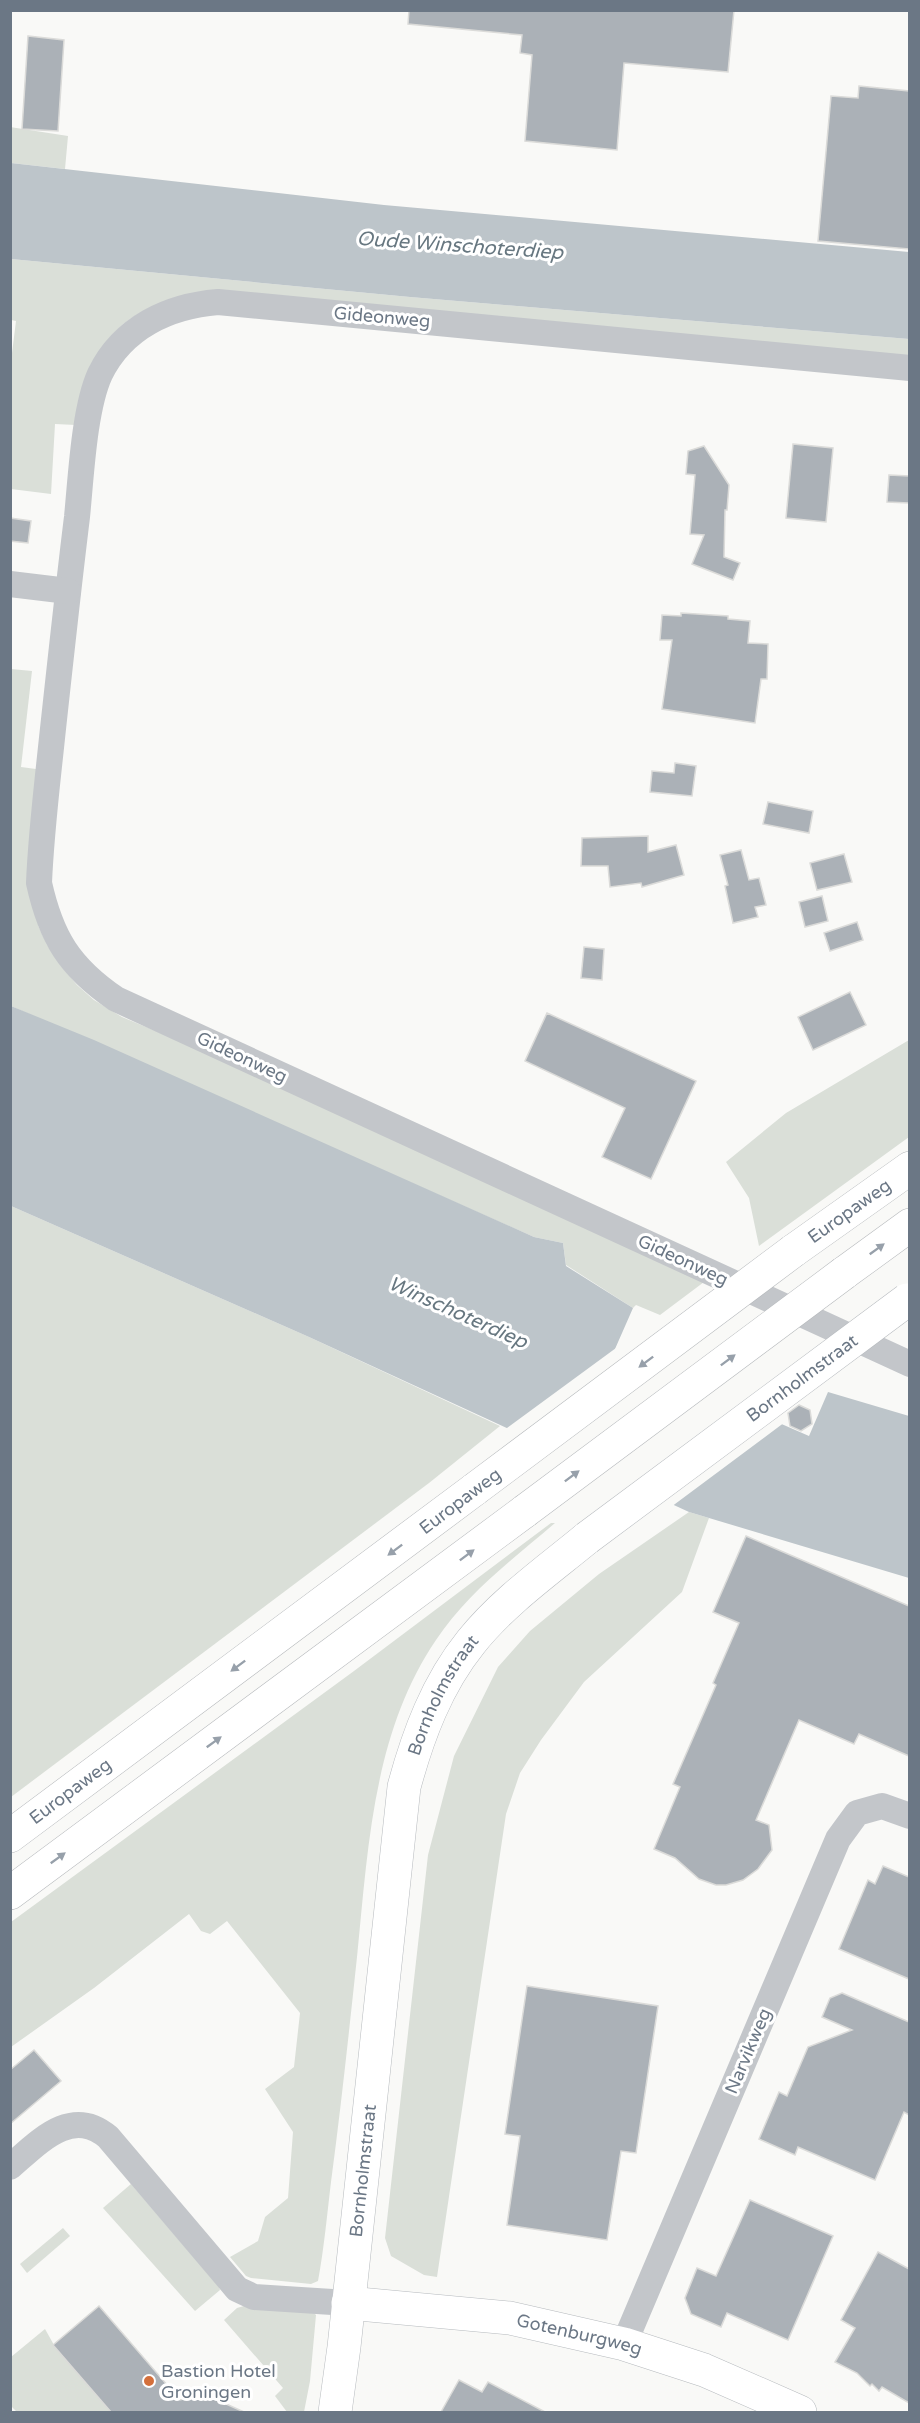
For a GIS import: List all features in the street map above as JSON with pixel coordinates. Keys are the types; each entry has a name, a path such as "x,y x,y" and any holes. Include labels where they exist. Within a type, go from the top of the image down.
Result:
{"main road":[{"name":"Europaweg","path":"10,1836 793,1251 909,1167"},
{"path":"10,1893 909,1225"},
{"name":"Bornholmstraat","path":"335,2412 404,1786 413,1752 428,1713 447,1675 471,1641 506,1605 587,1538 908,1299"},
{"name":"Gotenburgweg","path":"348,2303 510,2318 624,2344 704,2370 800,2412"}],"street":[{"name":"Gideonweg","path":"909,368 218,302 176,309 156,317 122,342 99,375 90,407 68,591 39,883 49,923 59,942 84,974 116,999 909,1364"},
{"path":"10,584 68,591"},
{"name":"Narvikweg","path":"624,2344 838,1839 856,1813 882,1806 909,1816"},
{"path":"10,2167 51,2133 71,2125 92,2126 108,2137 237,2289 254,2297 348,2303"}],"shaded area":[{"path":"10,127 68,136 65,169 11,163"},
{"path":"11,259 410,297 909,339 909,358 195,294 167,301 141,312 118,329 93,361 85,381 76,425 55,424 51,494 11,489 10,369 16,321 11,320"},
{"path":"11,669 32,671 21,767 36,769 37,772 38,925 47,945 77,985 94,1000 122,1017 298,1090 704,1282 660,1315 636,1305 633,1308 566,1265 563,1243 534,1237 11,1006"},
{"path":"909,1040 909,1137 759,1246 749,1198 726,1162 786,1113"},
{"path":"11,1206 309,1337 500,1426 429,1483 11,1797"},
{"path":"689,1512 709,1518 682,1592 584,1682 541,1740 520,1773 506,1814 437,2277 424,2275 391,2256 385,2238 428,1855 454,1756 498,1667 530,1631 599,1574"},
{"path":"551,1523 555,1523 491,1577 448,1623 415,1676 399,1713 386,1752 370,1833 342,2098 318,2281 311,2284 246,2276 230,2257 258,2241 265,2217 288,2198 293,2132 265,2089 294,2067 300,2013 227,1921 210,1934 201,1931 189,1914 94,1988 11,2047 11,1922 354,1671"},
{"path":"131,2184 219,2287 220,2290 195,2311 103,2208"},
{"path":"63,2228 70,2236 27,2273 20,2264"},
{"path":"244,2306 313,2312 316,2315 310,2381 304,2412 287,2412 275,2396 283,2388 224,2320 237,2308"},
{"path":"45,2329 54,2345 111,2412 17,2412 11,2406 11,2357"}],"water":[{"name":"Oude Winschoterdiep","path":"11,163 384,205 909,252 909,339 410,297 11,259"},
{"name":"Winschoterdiep","path":"11,1006 94,1040 534,1237 563,1243 566,1266 633,1308 615,1349 617,1352 809,1436 828,1392 909,1416 909,1578 689,1512 309,1337 11,1206"}],"pier":[{"path":"635,1306 636,1309 619,1349 785,1422 671,1507 503,1431 616,1348"}],"building":[{"path":"409,10 734,10 728,72 624,63 617,150 525,141 532,55 520,53 522,35 408,24"},
{"path":"28,36 64,40 58,131 22,129"},
{"path":"859,86 909,91 909,249 818,241 831,96 858,98"},
{"path":"793,444 833,448 826,522 786,518"},
{"path":"704,446 729,485 727,510 725,510 724,557 740,563 733,580 692,564 704,535 690,534 695,475 686,474 688,451"},
{"path":"889,475 909,476 909,503 887,502"},
{"path":"10,518 31,521 28,543 10,541"},
{"path":"681,613 728,616 728,619 750,621 748,643 768,644 767,679 761,679 755,723 662,709 672,640 660,640 662,615 681,616"},
{"path":"675,763 696,766 692,796 650,792 652,771 674,773"},
{"path":"768,802 813,811 809,833 763,824"},
{"path":"648,836 648,852 676,845 684,875 642,887 641,883 610,887 608,866 581,866 582,838"},
{"path":"741,850 749,880 759,878 766,905 755,907 758,917 733,923 725,886 728,885 720,855"},
{"path":"844,854 852,882 817,890 810,863"},
{"path":"822,896 828,921 805,927 799,902"},
{"path":"857,922 863,940 830,951 824,933"},
{"path":"584,947 604,949 602,980 581,978"},
{"path":"850,992 866,1025 813,1050 798,1017"},
{"path":"547,1013 696,1081 651,1179 602,1157 625,1108 525,1061"},
{"path":"799,1405 810,1410 812,1424 801,1431 790,1426 788,1413"},
{"path":"746,1536 909,1606 909,1756 859,1734 854,1744 799,1720 756,1820 769,1825 772,1850 758,1869 743,1880 726,1885 716,1885 699,1879 675,1858 654,1849 680,1787 673,1784 716,1685 713,1683 739,1623 713,1612"},
{"path":"883,1866 909,1877 909,1979 839,1949 868,1880 875,1884"},
{"path":"527,1986 658,2006 636,2153 621,2151 607,2240 507,2225 520,2136 505,2134"},
{"path":"842,1993 909,2022 909,2115 904,2112 875,2180 798,2147 795,2155 759,2139 779,2092 787,2096 808,2047 852,2030 822,2017 830,1998"},
{"path":"34,2050 61,2081 10,2124 10,2070"},
{"path":"750,2200 833,2236 788,2340 727,2313 721,2327 691,2314 685,2298 697,2268 716,2276"},
{"path":"878,2252 909,2269 909,2403 882,2387 879,2391 872,2384 870,2386 857,2373 835,2362 855,2328 841,2320"},
{"path":"99,2306 180,2400 204,2394 244,2412 111,2412 53,2345"},
{"path":"459,2380 482,2392 488,2382 545,2412 441,2412"}],"place":[{"name":"Bastion Hotel Groningen","path":"149,2381"}]}
